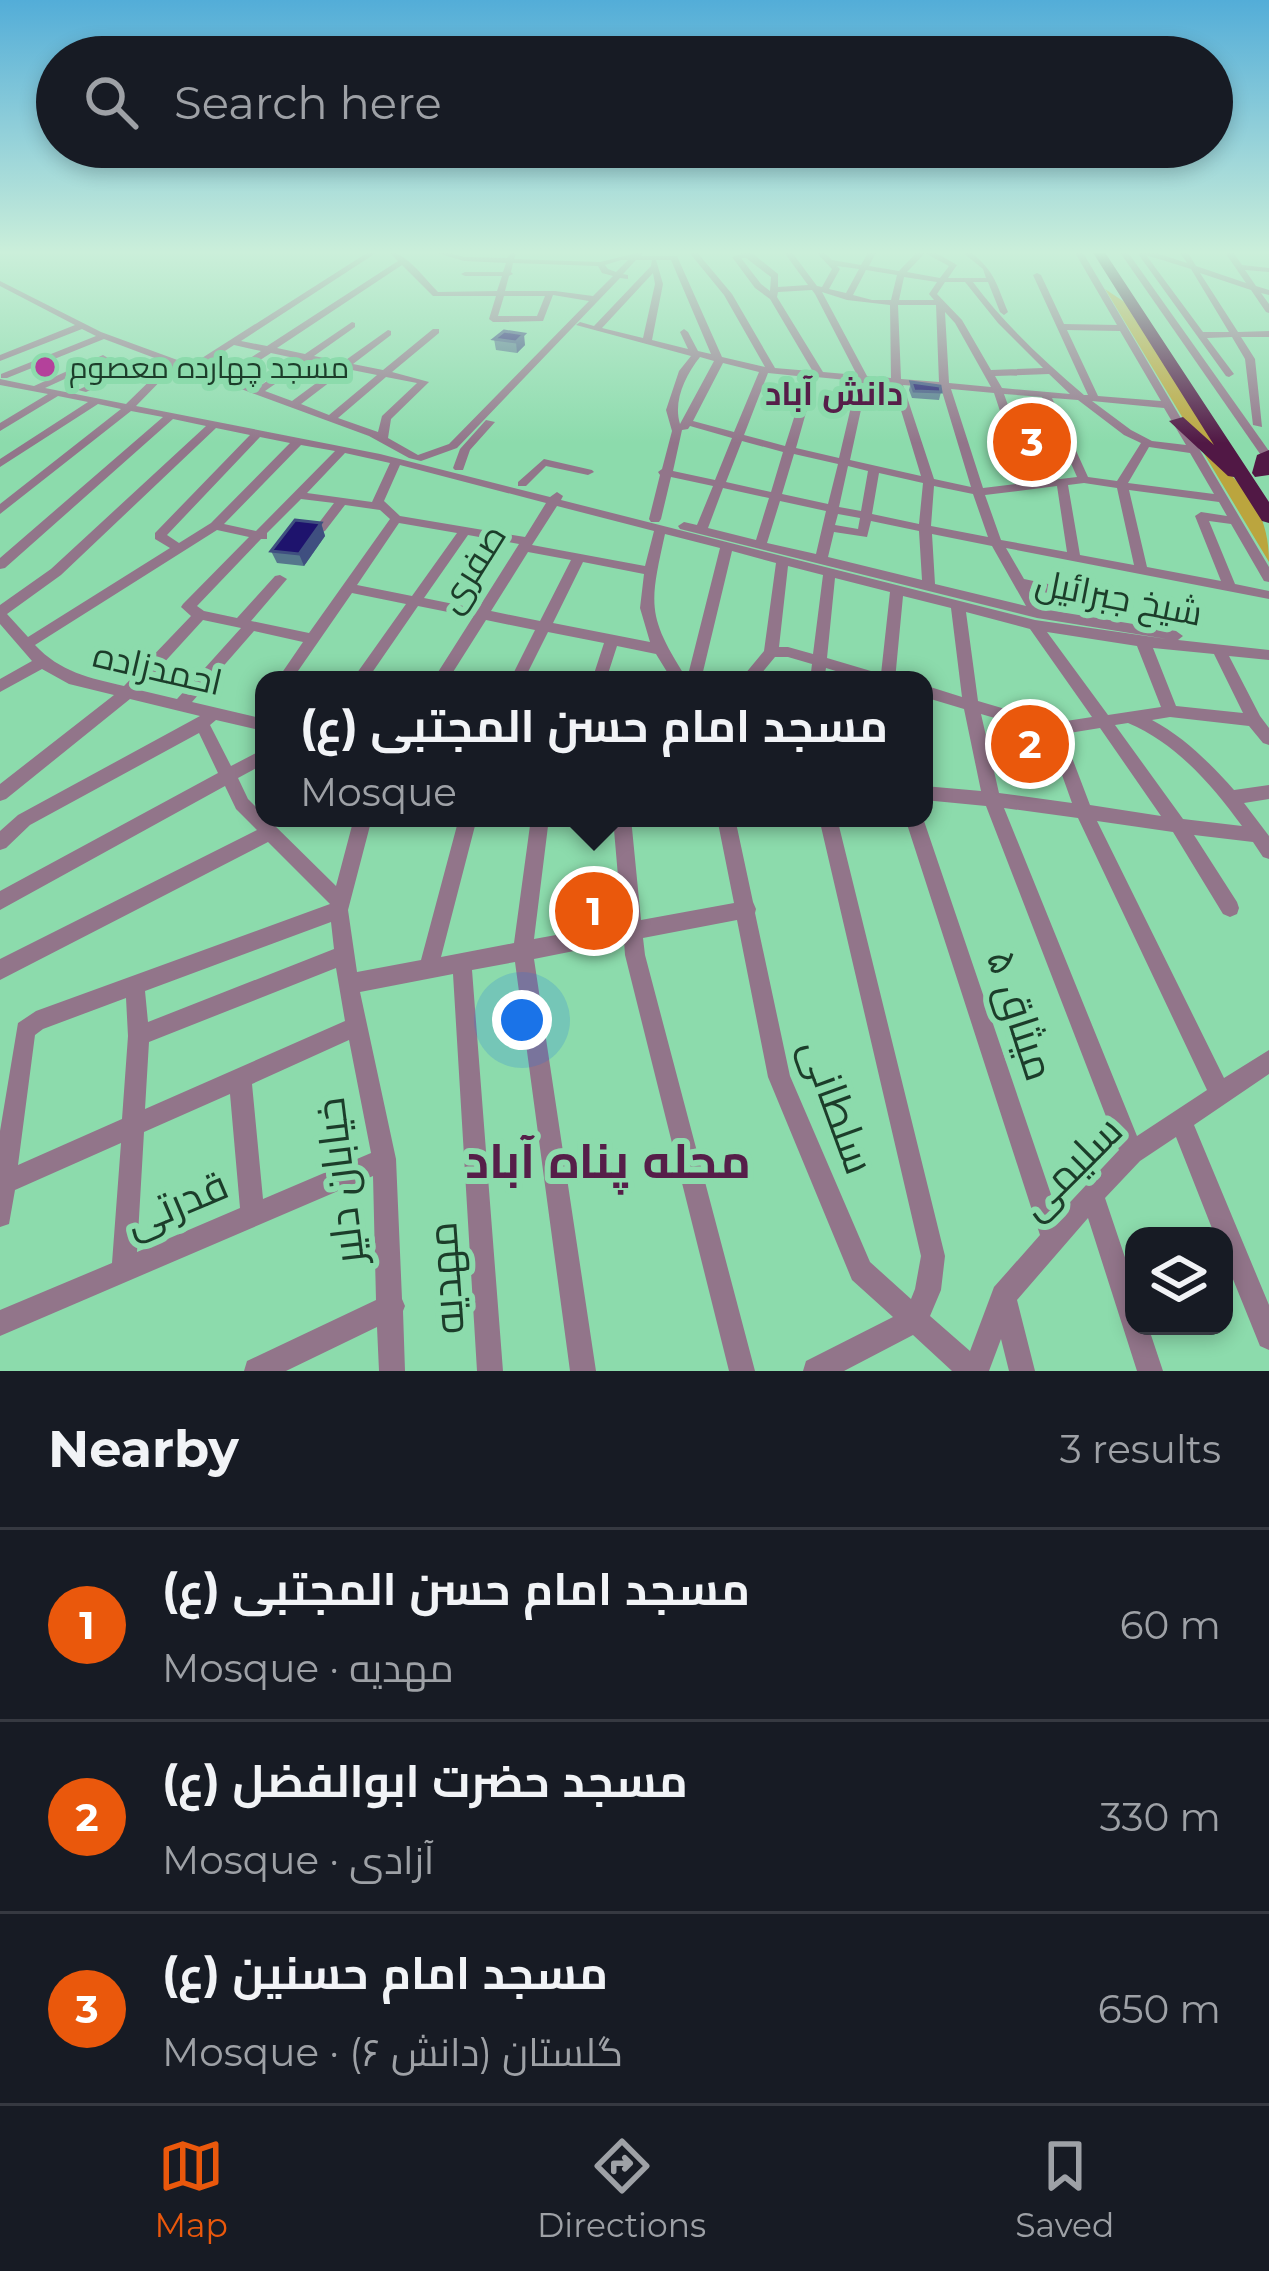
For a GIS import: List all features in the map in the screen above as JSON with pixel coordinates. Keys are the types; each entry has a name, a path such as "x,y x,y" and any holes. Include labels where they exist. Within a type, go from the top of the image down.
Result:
{"highway":[{"path":"1141,315 1263,472"},
{"path":"1156,315 1263,472 1269,517"},
{"path":"1173,413 1263,472"}],"street":[{"path":"58,315 330,419 377,443 386,418 426,384 233,342"},
{"path":"192,368 275,315"},
{"path":"224,380 321,315"},
{"path":"498,315 496,320 540,319 542,315"},
{"path":"458,468 459,447 579,315"},
{"path":"417,457 459,447 589,315"},
{"path":"596,329 606,315"},
{"path":"647,341 652,315"},
{"path":"677,431 690,422 719,362 699,315"},
{"path":"739,315 768,370"},
{"path":"760,546 816,373 786,315"},
{"path":"817,671 829,527 863,377 827,315"},
{"path":"869,323 870,315"},
{"path":"894,315 896,379 929,482 925,529 929,586"},
{"path":"941,315 944,383 995,540 1022,583 1036,619 1230,908"},
{"path":"952,315 997,388 1030,483"},
{"path":"992,315 1053,371 1147,442 1194,450"},
{"path":"1055,315 1087,397"},
{"path":"1115,315 1269,578"},
{"path":"1168,315 1208,373 1257,425"},
{"path":"1186,315 1229,374"},
{"path":"1222,315 1250,359 1263,472"},
{"path":"0,358 81,326"},
{"path":"258,392 352,326"},
{"path":"580,326 768,370 1046,392 1173,413"},
{"path":"1061,327 1122,328"},
{"path":"330,419 436,332"},
{"path":"684,332 696,356"},
{"path":"292,406 388,333"},
{"path":"1200,334 1269,334"},
{"path":"1,378 105,336"},
{"path":"842,340 856,342"},
{"path":"674,671 659,649 644,608 664,472 677,431 671,410 684,371 696,356"},
{"path":"0,428 45,389 103,358"},
{"path":"1219,361 1250,359"},
{"path":"0,510 131,405 174,362"},
{"path":"83,390 137,365"},
{"path":"701,531 768,370"},
{"path":"989,374 1053,371"},
{"path":"1208,373 1269,378"},
{"name":"شیخ جبرائیل","path":"1,378 18,386 83,390 170,416 257,434 377,443 523,484 556,498"},
{"name":"شیخ جبرائیل","path":"1,378 95,402 301,438 556,498 782,563 929,586 1036,619 1143,643 1179,642"},
{"path":"0,397 18,386"},
{"path":"1046,392 1084,480"},
{"path":"0,464 95,402"},
{"path":"0,565 170,416"},
{"path":"690,422 978,492 1084,480 1223,499"},
{"path":"0,614 56,572 213,425"},
{"path":"177,547 159,536 257,434"},
{"path":"25,646 214,526 301,438"},
{"path":"1141,569 1122,483 1147,442"},
{"path":"313,639 200,615 188,607 342,450"},
{"path":"396,461 378,502 396,519 651,571"},
{"path":"523,484 542,462 588,472"},
{"path":"829,527 863,534 874,467"},
{"path":"664,472 925,529 1269,595"},
{"path":"1062,481 1074,556"},
{"path":"300,494 382,507"},
{"name":"صفری","path":"445,671 556,498"},
{"path":"321,528 342,501"},
{"path":"1229,586 1201,516 1237,521"},
{"path":"290,671 396,519"},
{"name":"شیخ جبرائیل","path":"658,525 760,546 958,606 1179,642"},
{"path":"214,526 262,536"},
{"path":"365,671 464,532"},
{"path":"696,671 726,549"},
{"path":"522,671 579,557"},
{"path":"755,671 771,652 782,563"},
{"path":"180,706 280,579"},
{"path":"1022,583 1106,601"},
{"path":"349,587 659,649"},
{"path":"887,671 897,591"},
{"path":"958,606 971,704 991,797 1132,1153"},
{"name":"احمدزاده","path":"0,614 7,635 74,680 180,706 207,719 255,717"},
{"path":"0,794 126,694 200,615"},
{"path":"602,671 613,638"},
{"path":"1179,642 1269,644"},
{"path":"1179,642 1269,659"},
{"path":"1143,643 1170,711"},
{"path":"1220,651 1254,720 1268,736"},
{"path":"771,652 854,671"},
{"name":"احمدزاده","path":"0,686 42,662"},
{"path":"933,693 1053,729 1082,728 1097,712"},
{"path":"1127,717 1170,711 1254,720"},
{"path":"1097,712 1127,717 1163,735 1231,798 1264,843"},
{"path":"0,842 24,820 207,719 227,779 255,817"},
{"path":"1053,729 1084,812 1219,1092"},
{"path":"0,901 255,762"},
{"path":"1231,798 1269,791"},
{"path":"933,794 991,797 1264,843"},
{"path":"265,827 340,907"},
{"path":"360,827 340,907 349,984 746,909"},
{"path":"428,970 466,827"},
{"path":"539,827 523,952 583,1371"},
{"path":"623,827 631,930 742,1371"},
{"name":"سلطانی","path":"728,827 778,1077 861,1271 974,1371"},
{"path":"816,1371 915,1320 928,1290 933,1256 830,827"},
{"name":"میثاق ۵","path":"917,827 1053,1236"},
{"path":"0,970 270,832"},
{"path":"0,1215 25,1030 36,1021 340,907"},
{"path":"139,1036 344,955"},
{"name":"مهدیه","path":"462,964 490,1371"},
{"name":"خیابان دلیر","path":"349,984 384,1159 392,1371"},
{"path":"124,1266 139,1036 135,986"},
{"path":"2,1185 357,1026"},
{"name":"سلیمی","path":"974,1371 1003,1296 1132,1153 1219,1092 1266,1068"},
{"path":"240,1078 252,1213"},
{"path":"1180,1119 1269,1337"},
{"name":"قدرتی","path":"0,1323 124,1266 384,1159"},
{"path":"1092,1195 1125,1294"},
{"path":"1003,1296 1022,1371"},
{"path":"257,1371 392,1306"},
{"path":"1139,1335 1150,1371"}],"shaded area":[{"path":"1121,315 1134,315 1226,460 1187,425"},
{"path":"1200,447 1239,484 1258,510 1269,562"}],"building":[{"path":"504,331 524,334 516,342 494,339"},
{"path":"911,382 940,386 941,392 914,391"},
{"path":"295,520 321,523 299,554 271,551"},
{"path":"1013,714 1051,725 1060,747 1024,743"},
{"path":"601,889 604,915 585,918 583,891"}],"place":[{"name":"مسجد چهارده معصوم","path":"45,367"},
{"name":"مسجد امام حسنین (ع)","path":"1032,442"},
{"name":"مسجد حضرت ابوالفضل (ع)","path":"1030,744"},
{"name":"مسجد امام حسن المجتبی (ع)","path":"594,911"}],"district":[{"name":"دانش آباد","path":"834,393"},
{"name":"محله پناه آباد","path":"608,1161"}]}
